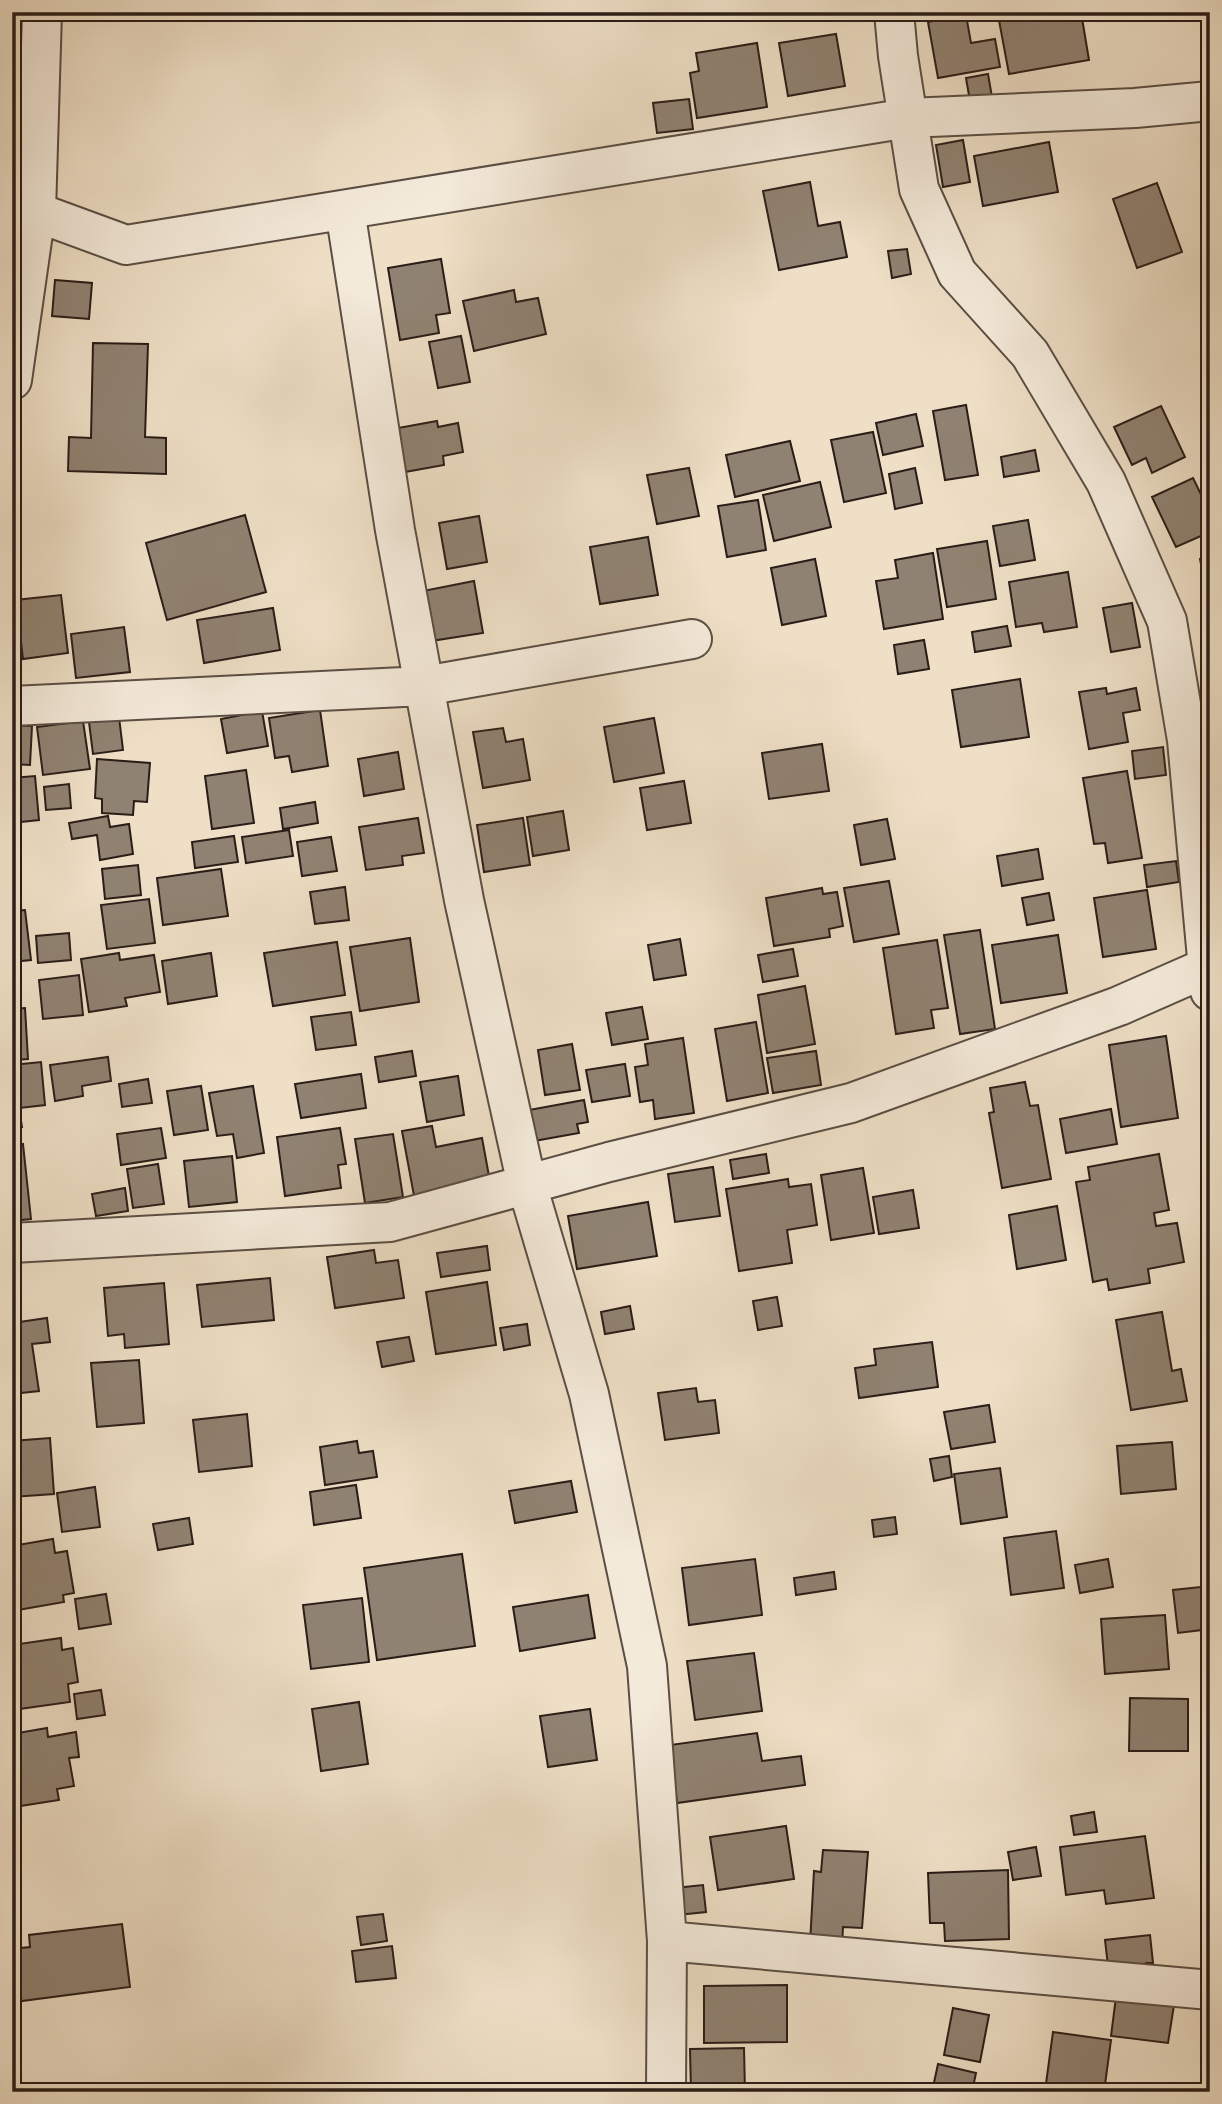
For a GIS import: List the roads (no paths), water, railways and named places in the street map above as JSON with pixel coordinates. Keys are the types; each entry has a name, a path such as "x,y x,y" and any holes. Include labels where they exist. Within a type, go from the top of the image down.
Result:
{"street":[{"path":"12,380 42,12"},
{"path":"12,1243 390,1222 851,1103 1209,975 1187,740 1167,621 1106,481 1030,354 957,273 919,189 898,56 894,12"},
{"path":"24,211 127,245 908,118 1135,108 1210,101"},
{"path":"345,211 395,530 464,900 527,1185 589,1394 647,1666 667,1941 666,2092"},
{"path":"12,706 424,686 692,639"},
{"path":"667,1941 1210,1990"}]}
